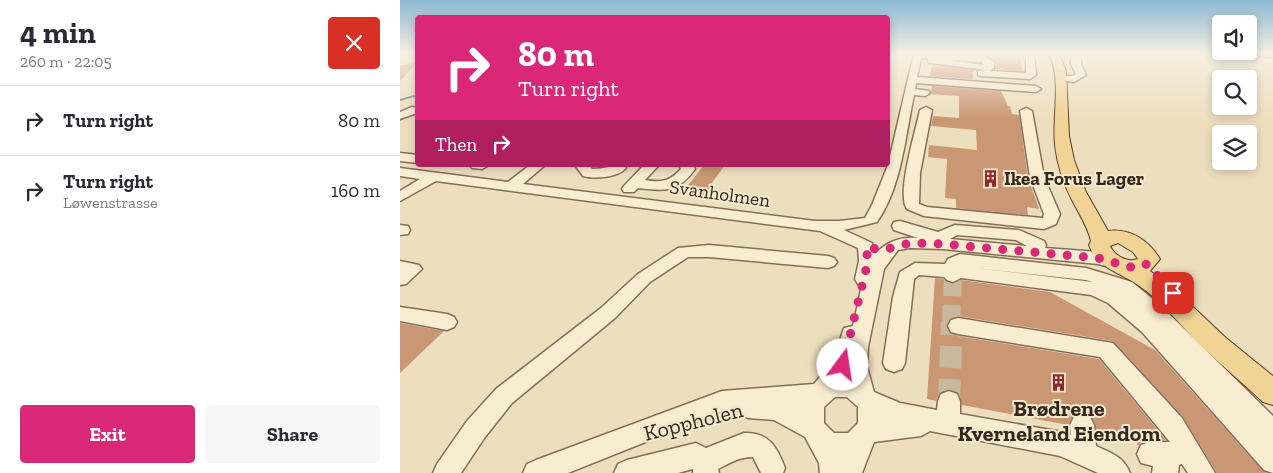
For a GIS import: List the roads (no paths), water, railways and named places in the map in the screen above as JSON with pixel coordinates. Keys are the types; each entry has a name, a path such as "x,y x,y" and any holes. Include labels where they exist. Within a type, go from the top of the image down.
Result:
{"main road":[{"path":"1061,78 1062,145 1082,202 1116,256 1153,284 1211,340 1248,369 1273,393"},
{"path":"1076,186 1123,239"},
{"path":"1107,238 1123,239 1141,247 1149,259 1116,256 1107,238"}],"street":[{"path":"833,473 831,460 814,431 810,420 810,410 813,402 843,365 868,261 863,245 855,231 880,209 885,188 891,174 913,75"},
{"path":"1015,75 1030,75"},
{"path":"1061,78 1074,79 1081,75"},
{"path":"911,85 1036,89"},
{"path":"911,85 925,93"},
{"path":"400,105 415,100"},
{"path":"400,116 415,110"},
{"path":"926,110 914,172 911,196 912,206 916,209 934,213 1044,224 1050,221 1052,214 1038,177 1026,112"},
{"path":"901,130 921,132"},
{"path":"400,156 415,158"},
{"path":"511,186 535,167"},
{"path":"584,167 588,173 598,174 608,173 619,167"},
{"name":"Svanholmen","path":"619,200 650,167"},
{"path":"635,183 668,187 678,182 688,169 687,167"},
{"name":"Svanholmen","path":"400,172 815,226 836,231 863,245"},
{"path":"891,174 914,172"},
{"path":"849,473 872,416 856,367 858,347 875,269 877,263 903,240 904,234 888,210 891,174"},
{"path":"400,197 434,176"},
{"path":"867,221 880,219 914,232 1082,248 1116,256"},
{"name":"Svanholmen","path":"815,226 839,226 867,221"},
{"path":"863,245 883,250 910,243 943,244 1098,258 1116,256"},
{"path":"446,473 476,428 504,396 608,313 644,278 684,252 709,251 828,262"},
{"path":"953,274 954,263 960,260 1086,274 1126,287 1154,310 1273,433"},
{"path":"400,267 413,269 400,279"},
{"path":"894,363 906,276 915,269 1094,289 1114,298 1149,326 1273,461"},
{"path":"400,314 447,322"},
{"path":"958,326 1106,349 1174,426 1168,462 1202,473"},
{"path":"821,393 830,388 848,388 866,399 900,414 949,412 1062,444 1111,466 1118,473"},
{"name":"Koppholen","path":"536,473 722,401 757,397 785,398 821,393"},
{"name":"Koppholen","path":"628,438 722,410 755,406 781,411 814,431"},
{"path":"814,431 823,440 832,444 842,445 852,443 864,434 949,412"},
{"path":"1082,425 1084,454"},
{"path":"627,473 696,456 705,468 738,446 748,444 763,449 769,456 772,468"}],"waterway":[{"path":"400,100 414,96"}],"tunnel":[{"path":"951,323 953,276"},
{"path":"949,401 952,322"}],"place":[{"name":"Ikea Forus Lager","path":"990,178"},
{"name":"Brødrene Kverneland Eiendom","path":"1059,383"}]}
